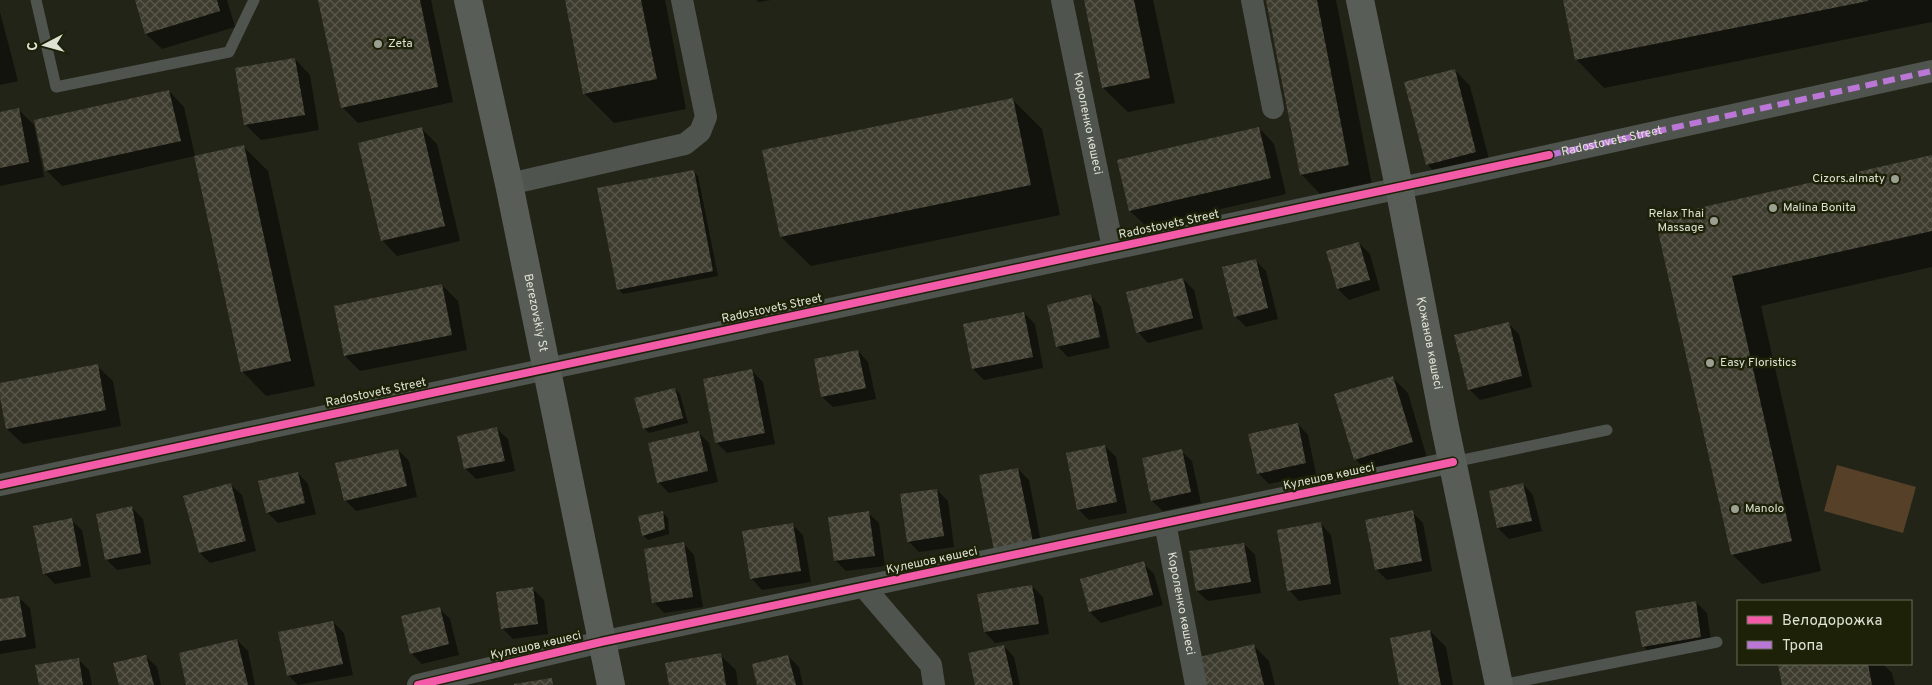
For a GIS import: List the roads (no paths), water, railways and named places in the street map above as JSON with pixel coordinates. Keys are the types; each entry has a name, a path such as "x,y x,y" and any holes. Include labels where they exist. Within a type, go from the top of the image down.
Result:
{"street":[{"name":"Berezovskiy St","path":"468,0 509,184 610,685"},
{"path":"509,184 685,144 700,132 706,117 682,0"},
{"name":"Короленко көшесі","path":"1062,0 1112,248"},
{"path":"1252,0 1273,108"},
{"name":"Қожанов көшесі","path":"1360,0 1500,685"},
{"name":"Radostovets Street","path":"0,485 1549,155 1932,71"},
{"name":"Кулешов көшесі","path":"418,685 601,642 1453,462"},
{"name":"Короленко көшесі","path":"1165,523 1196,685"},
{"path":"864,587 931,666 934,685"}],"lane":[{"path":"36,0 56,87 228,52 254,0"},
{"path":"1453,462 1607,430"},
{"path":"1500,685 1716,642"}],"place":[{"name":"Zeta","path":"378,44"},
{"name":"Cizors.almaty","path":"1895,179"},
{"name":"Malina Bonita","path":"1773,208"},
{"name":"Relax Thai Massage","path":"1714,221"},
{"name":"Easy Floristics","path":"1710,363"},
{"name":"Manolo","path":"1735,509"}]}
